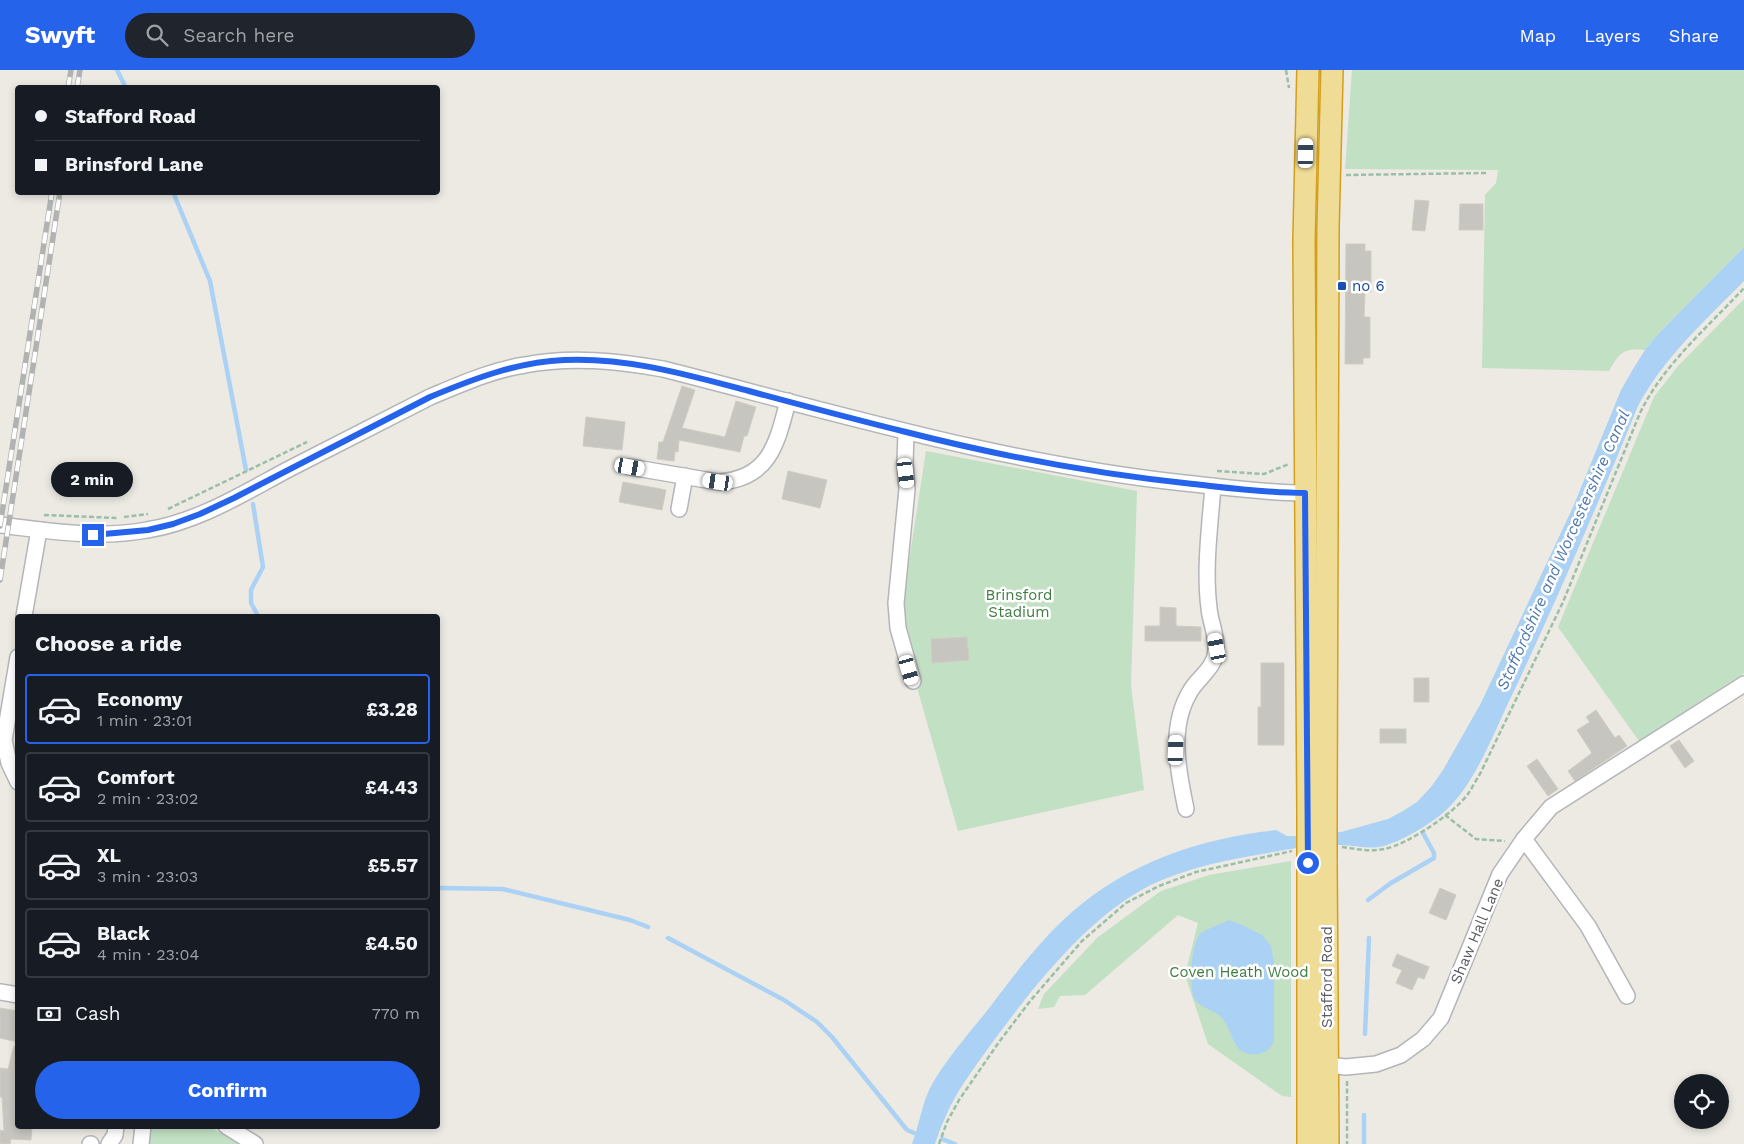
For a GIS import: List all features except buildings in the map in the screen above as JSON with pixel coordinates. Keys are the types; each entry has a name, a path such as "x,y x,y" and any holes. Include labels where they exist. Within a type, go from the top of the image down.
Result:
{"highway":[{"path":"1308,70 1304,240 1305,493 1317,811"},
{"path":"1317,811 1332,70"},
{"name":"Stafford Road","path":"1317,811 1337,1066 1328,1144"},
{"name":"Stafford Road","path":"1308,1144 1319,855"}],"street":[{"path":"0,525 39,530 103,534 148,530 173,524 234,498 430,397 464,382 497,371 563,360 598,360 632,363 663,369 906,432 1023,458 1154,480 1305,493"},
{"path":"630,467 718,482 731,481 758,468 773,451 788,402"},
{"path":"906,432 905,463 908,489 896,603 898,628 913,681"},
{"path":"679,509 685,476"},
{"path":"1186,809 1176,750 1177,732 1185,700 1214,659 1217,648 1209,608 1208,583 1213,486"},
{"path":"24,614 39,530"},
{"path":"15,675 4,740 8,763 15,776"},
{"name":"Shaw Hall Lane","path":"1337,1066 1376,1064 1401,1055 1423,1039 1441,1018 1500,874 1524,839 1551,807 1744,684"},
{"path":"1524,839 1588,926 1627,996"},
{"path":"0,992 15,994"},
{"path":"110,1144 116,1129"},
{"path":"141,1144 142,1129"},
{"path":"231,1129 255,1144"}],"path":[{"path":"1329,174 1487,173"},
{"path":"939,1144 947,1122 959,1100 1031,1000 1082,941 1126,903 1159,886 1196,872 1319,855 1386,849 1429,828 1458,805 1468,794 1480,774 1563,602 1649,395 1672,364 1744,288"},
{"path":"163,512 311,440"},
{"path":"1209,470 1264,474 1293,463"},
{"path":"39,530 43,514 119,518 154,513"},
{"path":"1445,815 1476,838 1498,841 1524,839"},
{"path":"1337,1066 1347,1144"}],"green space":[{"path":"1352,70 1744,70 1744,247 1658,334 1645,350 1631,350 1622,353 1609,371 1482,368 1485,195 1496,183 1498,170 1345,169"},
{"path":"1744,299 1744,673 1639,741 1558,627 1654,397 1678,366"},
{"name":"Brinsford Stadium","path":"926,451 1137,491 1131,686 1144,790 958,831 916,684 902,607"},
{"name":"Coven Heath Wood","path":"1291,861 1291,1097 1282,1096 1208,1044 1185,975 1198,923 1178,915 1085,995 1060,996 1054,1007 1038,1009 1044,994 1098,937 1161,891 1209,875"},
{"path":"147,1129 213,1129 240,1144 147,1144"}],"water":[{"name":"Staffordshire and Worcestershire Canal","path":"1744,247 1744,281 1673,355 1648,388 1638,406 1529,659 1481,761 1462,792 1450,806 1438,817 1417,831 1402,839 1379,847 1313,845 1245,857 1211,864 1178,874 1137,892 1090,928 1027,997 960,1089 949,1108 935,1144 912,1144 931,1086 951,1055 1039,945 1061,922 1094,894 1142,866 1194,846 1221,839 1276,830 1287,836 1341,832 1388,819 1417,802 1431,787 1443,770 1481,703 1573,507 1621,390 1633,369 1658,334"},
{"path":"1229,920 1262,935 1271,946 1274,963 1274,1041 1263,1053 1249,1054 1242,1052 1234,1042 1221,1017 1198,1003 1193,995 1191,977 1193,955 1198,938 1204,931"}],"waterway":[{"path":"117,70 124,85"},
{"path":"174,195 210,281 246,470"},
{"path":"253,504 263,567 251,590 251,603 257,614"},
{"path":"1368,900 1391,883 1434,858 1434,853 1423,833"},
{"path":"440,888 503,889 630,920 648,927"},
{"path":"668,938 784,1000 817,1022 832,1037 907,1130 914,1133"},
{"path":"1365,1034 1369,938"},
{"path":"1364,1115 1364,1144"},
{"path":"942,1139 955,1144"}],"railway":[{"path":"68,85 71,70"},
{"path":"78,85 80,70"},
{"path":"0,526 52,195"},
{"path":"0,580 60,195"}],"place":[{"name":"no 6","path":"1342,286"}],"route":[{"path":"93,535 148,530 173,524 200,514 430,397 464,382 497,371 563,360 598,360 632,363 663,369 906,432 1023,458 1154,480 1241,489 1305,493 1308,863"}]}
